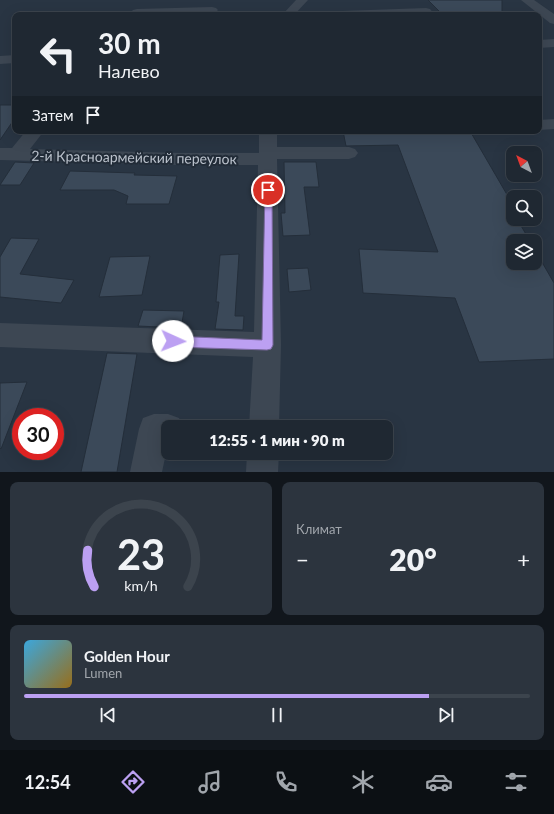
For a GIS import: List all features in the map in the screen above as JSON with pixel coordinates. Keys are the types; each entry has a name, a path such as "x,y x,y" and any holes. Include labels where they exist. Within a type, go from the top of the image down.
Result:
{"street":[{"path":"137,12 186,0"},
{"path":"291,12 302,0"},
{"path":"527,0 554,20"},
{"path":"159,12 212,10"},
{"path":"405,12 427,12"},
{"path":"542,44 554,43"},
{"path":"0,60 12,59"},
{"path":"542,125 554,124"},
{"path":"8,154 31,134"},
{"path":"264,420 267,345 268,148"},
{"name":"2-й Красноармейский переулок","path":"8,154 180,159 268,148 349,153"},
{"path":"0,335 267,345"},
{"path":"146,472 154,429 161,429"},
{"path":"262,472 263,460"}],"building":[{"path":"428,0 502,0 502,12 440,12"},
{"path":"0,105 12,105 12,122 0,140"},
{"path":"344,134 472,134 506,193 506,226 521,226 526,234 506,234 506,270 542,270 542,262 554,283 554,359 479,362 455,298 363,293 359,249 438,252 398,145 346,146"},
{"path":"15,162 34,163 20,185 0,185"},
{"path":"284,162 316,162 319,187 304,187 310,235 283,236 281,213 285,213"},
{"path":"70,171 177,176 169,204 126,204 128,196 114,190 60,190"},
{"path":"11,238 39,239 20,274 74,280 61,303 0,297 0,257"},
{"path":"239,254 235,316 244,316 243,330 215,329 219,302 216,302 220,255"},
{"path":"150,256 142,295 99,297 110,257"},
{"path":"308,268 311,290 289,292 287,269"},
{"path":"143,310 184,311 181,328 138,326"},
{"path":"107,353 137,354 117,472 81,472"},
{"path":"27,382 17,408 12,408 12,421 1,449 0,448 0,383"}],"route":[{"path":"173,341 267,345 268,190"}]}
